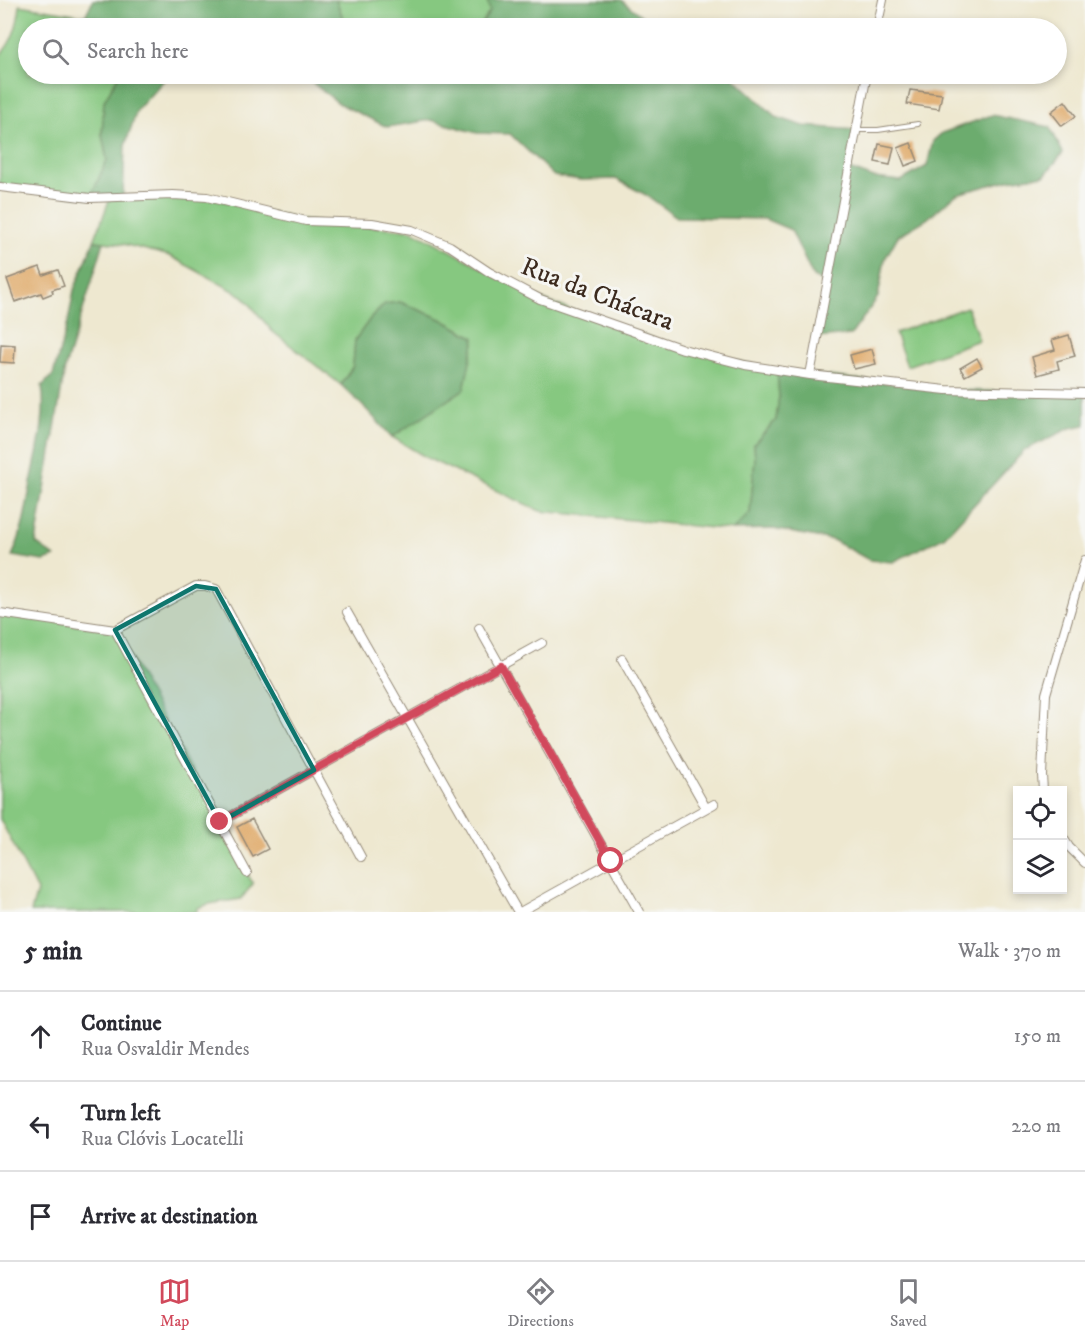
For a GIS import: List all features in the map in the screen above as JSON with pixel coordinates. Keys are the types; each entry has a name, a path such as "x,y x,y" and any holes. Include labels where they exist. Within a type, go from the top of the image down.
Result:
{"street":[{"path":"879,18 883,0"},
{"path":"810,375 865,84"},
{"name":"Rua da Chácara","path":"0,188 90,198 173,195 207,197 306,221 372,223 412,230 450,246 489,272 540,299 683,349 745,365 810,375 946,390 1085,393"},
{"path":"1043,786 1046,694 1085,560"},
{"path":"0,613 115,630 196,586 216,589 361,857"},
{"path":"347,612 519,912 710,806 622,659"},
{"path":"479,628 639,912"},
{"path":"115,630 247,873"},
{"path":"220,822 542,643"},
{"path":"1065,840 1085,863"}],"lane":[{"path":"856,130 878,130 918,124"}],"highlighted area":[{"path":"196,586 216,589 314,770 220,822 115,630"}],"green space":[{"path":"93,0 336,0 343,18 97,18 85,16"},
{"path":"336,0 487,0 490,11 485,18 343,18"},
{"path":"487,0 621,0 644,18 485,18 490,11"},
{"path":"20,5 98,18 18,18"},
{"path":"18,19 18,84 114,84 104,101 102,135 107,160 90,198 0,187 0,55 14,32"},
{"path":"114,84 160,84 137,110 125,146 123,197 90,198 107,160 102,135 104,101"},
{"path":"314,84 741,84 776,117 804,126 856,130 849,169 874,178 901,181 927,166 933,141 942,133 992,115 1050,127 1063,153 1045,175 1008,180 957,194 927,219 898,236 885,259 878,297 851,335 816,338 827,284 813,277 791,230 765,219 677,217 646,195 616,179 581,180 554,176 510,134 477,133 431,120 387,127 340,104"},
{"path":"207,197 306,221 412,230 540,299 683,349 777,370 779,396 776,420 754,444 755,459 750,514 733,530 540,511 427,458 392,437 464,389 475,338 441,319 400,302 385,304 370,319 355,340 353,366 341,385 272,331 243,296 170,256 123,244 94,241 110,198"},
{"path":"94,241 104,242 65,368 36,543 55,557 44,561 12,556 24,520 41,434 42,386 53,375 68,322 74,290"},
{"path":"400,302 441,319 475,338 464,389 392,437 341,385 353,366 355,340 370,319 385,304"},
{"path":"967,307 979,340 907,366 895,333"},
{"path":"777,370 946,390 1085,393 1085,425 1070,428 1025,450 944,537 893,562 869,560 833,540 773,529 733,530 750,513 755,459 754,444 776,420 779,396"},
{"path":"0,613 115,630 253,884 241,899 209,904 197,908 197,912 31,912 37,891 0,819"}],"building":[{"path":"910,90 942,94 939,109 907,104"},
{"path":"1065,101 1076,116 1062,126 1051,112"},
{"path":"911,143 918,161 905,166 898,148"},
{"path":"879,144 894,147 890,165 875,162"},
{"path":"40,267 43,275 58,270 64,286 52,290 53,293 43,297 41,293 15,302 7,279"},
{"path":"1069,335 1075,356 1057,361 1059,369 1037,375 1032,357 1055,350 1052,340"},
{"path":"1,344 15,345 14,363 0,362"},
{"path":"872,349 876,364 854,369 850,355"},
{"path":"977,358 982,367 965,376 960,368"},
{"path":"252,819 268,849 253,857 237,827"}],"route":[{"path":"220,822 501,666 611,861"}]}
